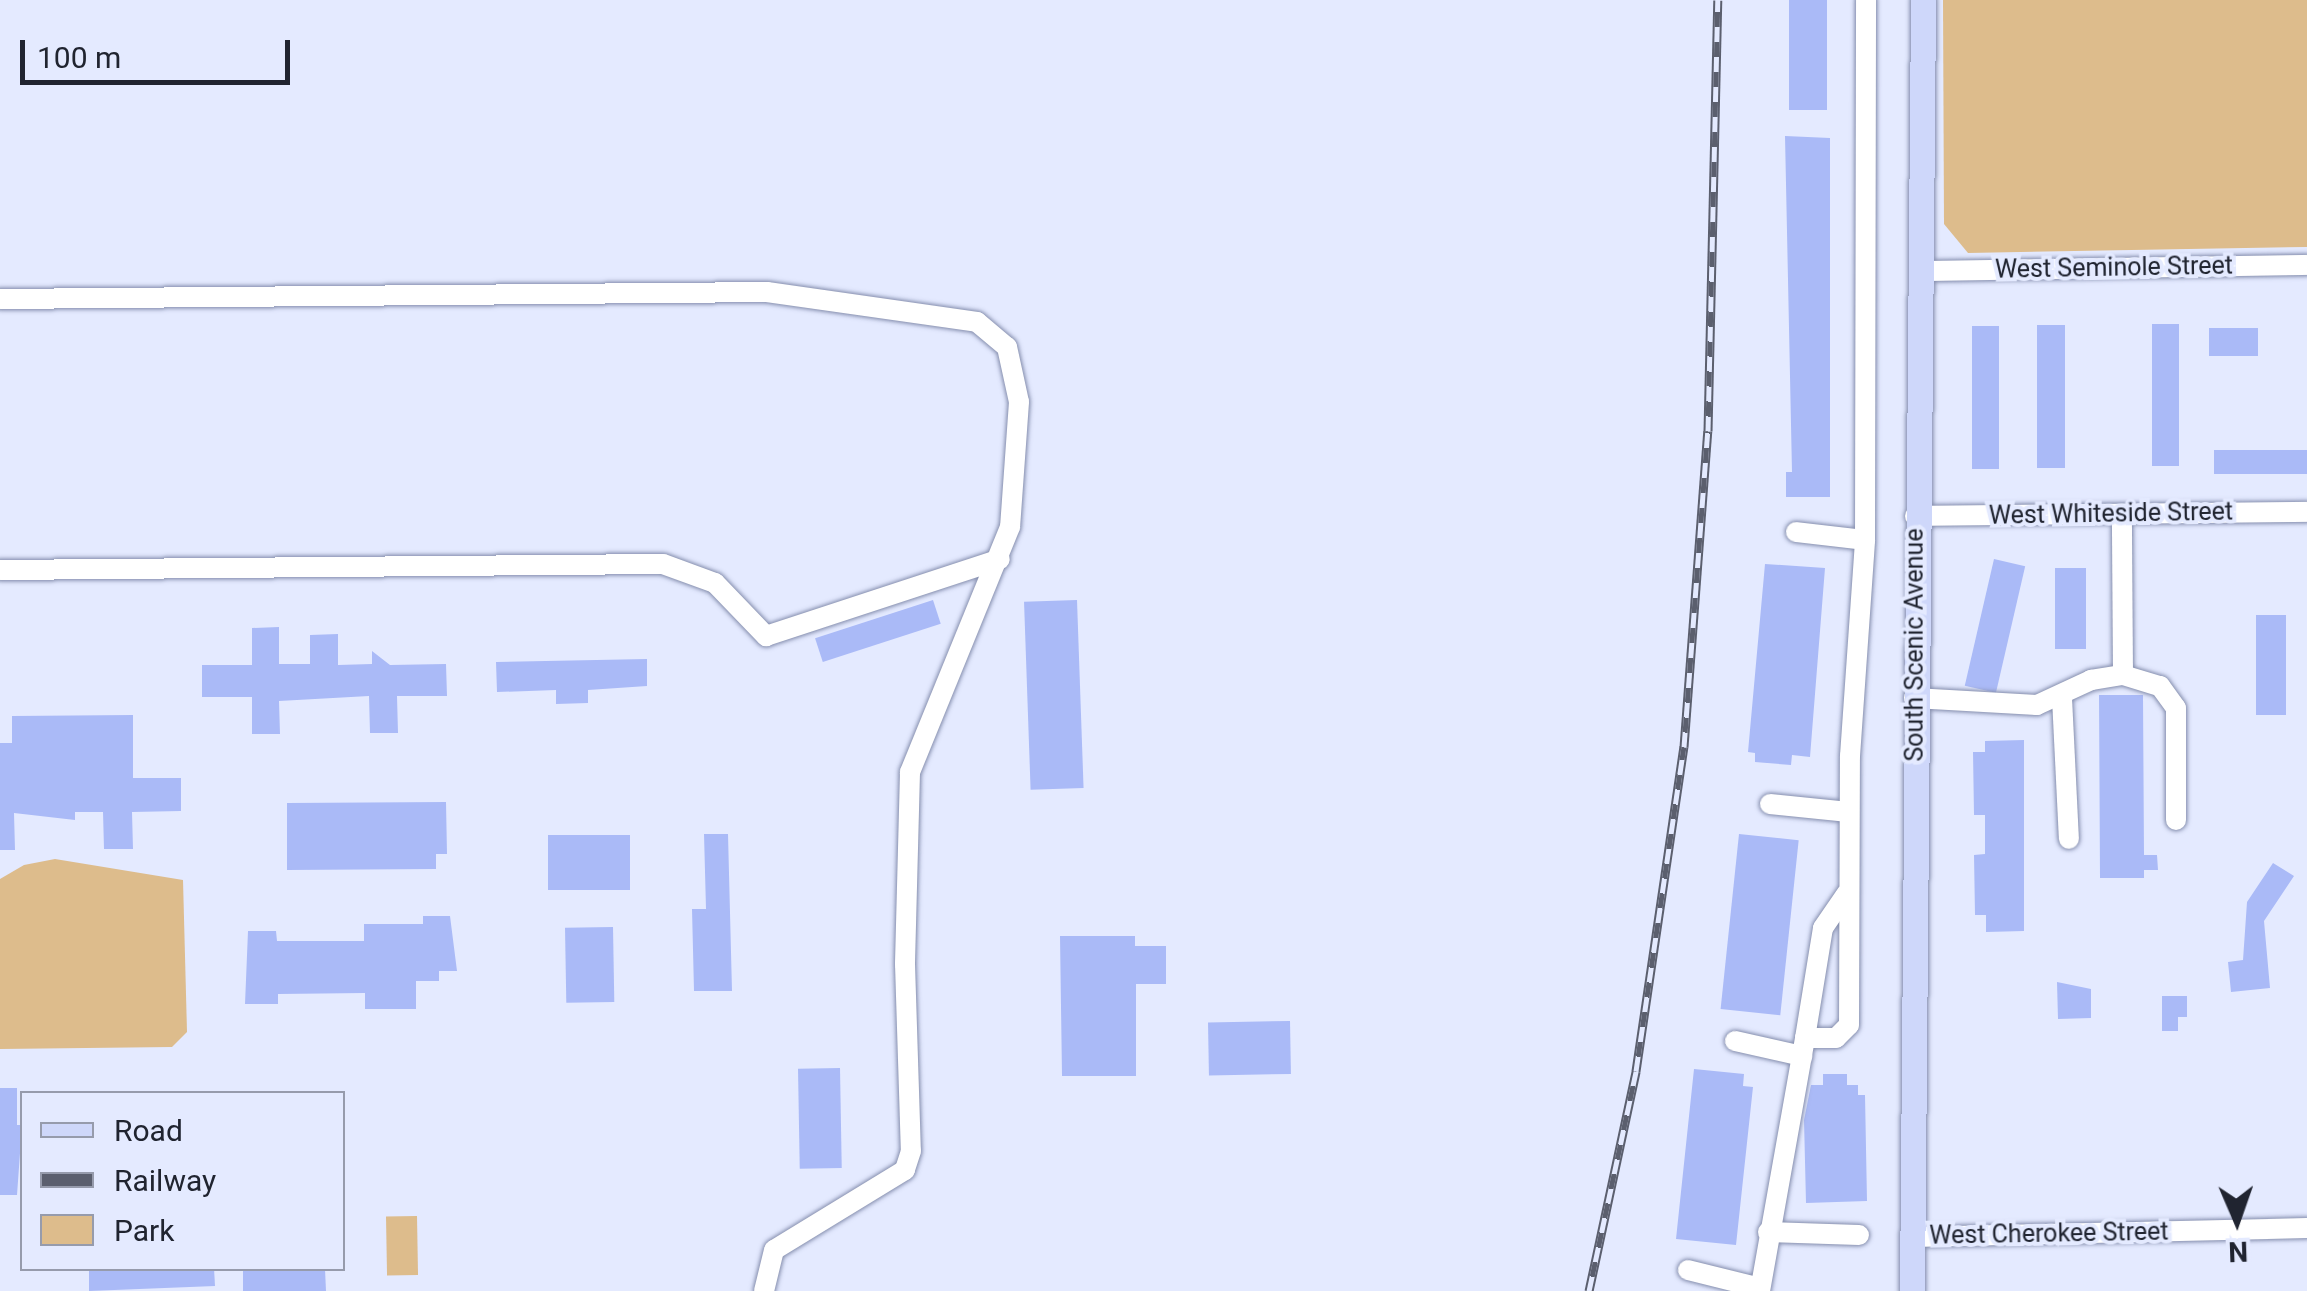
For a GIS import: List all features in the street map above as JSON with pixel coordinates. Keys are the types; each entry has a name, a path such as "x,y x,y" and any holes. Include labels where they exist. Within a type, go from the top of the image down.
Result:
{"main road":[{"name":"South Scenic Avenue","path":"1912,1291 1915,516 1922,270 1923,0"}],"street":[{"path":"1735,1041 1803,1047 1836,1038 1849,1025 1849,812 1866,540 1866,0"},
{"name":"West Seminole Street","path":"1922,270 2307,265"},
{"path":"0,300 767,292 977,322 1007,346 1019,402 1014,495 1000,559 910,772 905,964 912,1129 906,1170 774,1250 764,1291"},
{"name":"West Whiteside Street","path":"1915,516 2307,512"},
{"path":"2122,514 2123,674"},
{"path":"1796,532 1866,540"},
{"path":"0,570 662,564 715,583 766,636 1000,559"},
{"path":"1914,698 2037,706 2062,698 2092,680 2123,674 2160,686 2176,708 2176,820"},
{"path":"2062,698 2069,839"},
{"path":"1770,804 1849,812"},
{"path":"1688,1270 1760,1290 1823,928 1848,891"},
{"name":"West Cherokee Street","path":"1912,1237 2307,1228"},
{"path":"1768,1232 1859,1235"}],"green space":[{"path":"1943,0 2307,0 2307,247 1968,253 1944,224"},
{"path":"55,859 183,880 187,1032 172,1047 0,1049 0,879 24,865"},
{"path":"417,1216 418,1275 387,1276 386,1217"}],"building":[{"path":"1789,0 1827,0 1827,110 1789,110"},
{"path":"1785,136 1830,138 1830,497 1786,497 1786,472 1792,472"},
{"path":"2152,324 2179,324 2179,466 2152,466"},
{"path":"2037,325 2065,325 2065,468 2037,468"},
{"path":"1972,326 1999,326 1999,469 1972,469"},
{"path":"2209,328 2258,328 2258,356 2209,356"},
{"path":"2214,450 2307,450 2307,474 2214,474"},
{"path":"1994,559 2025,566 1996,693 1965,686"},
{"path":"1765,564 1825,568 1810,757 1792,755 1791,765 1755,762 1755,753 1748,752"},
{"path":"2055,568 2086,568 2086,649 2055,649"},
{"path":"933,600 941,624 823,662 815,638"},
{"path":"1077,600 1084,788 1031,790 1024,602"},
{"path":"2256,615 2286,615 2286,715 2256,715"},
{"path":"279,627 279,664 310,664 310,635 338,634 338,665 372,664 372,651 390,665 446,664 447,696 397,696 398,733 370,733 369,696 279,701 280,734 252,734 252,697 202,697 202,665 252,665 252,628"},
{"path":"647,659 647,686 588,690 588,703 556,704 556,690 497,692 496,662"},
{"path":"2099,695 2143,695 2144,855 2157,855 2158,870 2144,870 2144,878 2100,878"},
{"path":"133,715 133,778 181,778 181,811 132,812 133,849 104,849 103,812 75,812 75,820 14,813 15,850 0,850 0,743 12,743 12,716"},
{"path":"2024,740 2024,931 1986,932 1986,915 1975,915 1974,855 1985,854 1985,815 1974,815 1973,752 1985,752 1985,741"},
{"path":"446,802 447,854 436,854 436,869 287,870 287,803"},
{"path":"704,834 728,834 732,991 694,991 692,909 706,909"},
{"path":"1739,834 1799,840 1780,1015 1721,1009"},
{"path":"548,835 630,835 630,890 548,890"},
{"path":"2273,863 2294,876 2264,921 2270,988 2231,992 2228,962 2243,960 2247,902"},
{"path":"423,916 450,916 457,971 439,971 439,981 416,981 416,1009 365,1009 365,993 278,994 278,1004 245,1004 248,931 276,931 277,941 364,941 364,924 423,924"},
{"path":"613,927 614,1002 566,1003 565,928"},
{"path":"1060,936 1135,936 1135,946 1166,946 1166,984 1136,984 1136,1076 1062,1076"},
{"path":"2057,982 2091,989 2091,1018 2058,1019"},
{"path":"2162,996 2187,996 2187,1017 2178,1017 2178,1031 2162,1031"},
{"path":"1290,1021 1291,1074 1209,1075 1208,1022"},
{"path":"840,1068 842,1168 800,1169 798,1069"},
{"path":"1694,1069 1744,1074 1743,1086 1753,1087 1736,1245 1676,1239"},
{"path":"1823,1074 1847,1074 1847,1085 1858,1085 1858,1095 1865,1095 1867,1201 1806,1203 1804,1120 1811,1085 1823,1085"},
{"path":"0,1088 17,1088 17,1195 0,1195"},
{"path":"89,1271 214,1271 215,1286 89,1291"},
{"path":"243,1271 325,1271 326,1291 243,1291"}],"railway":[{"path":"1589,1291 1636,1071 1684,747 1708,431 1718,0"}]}
